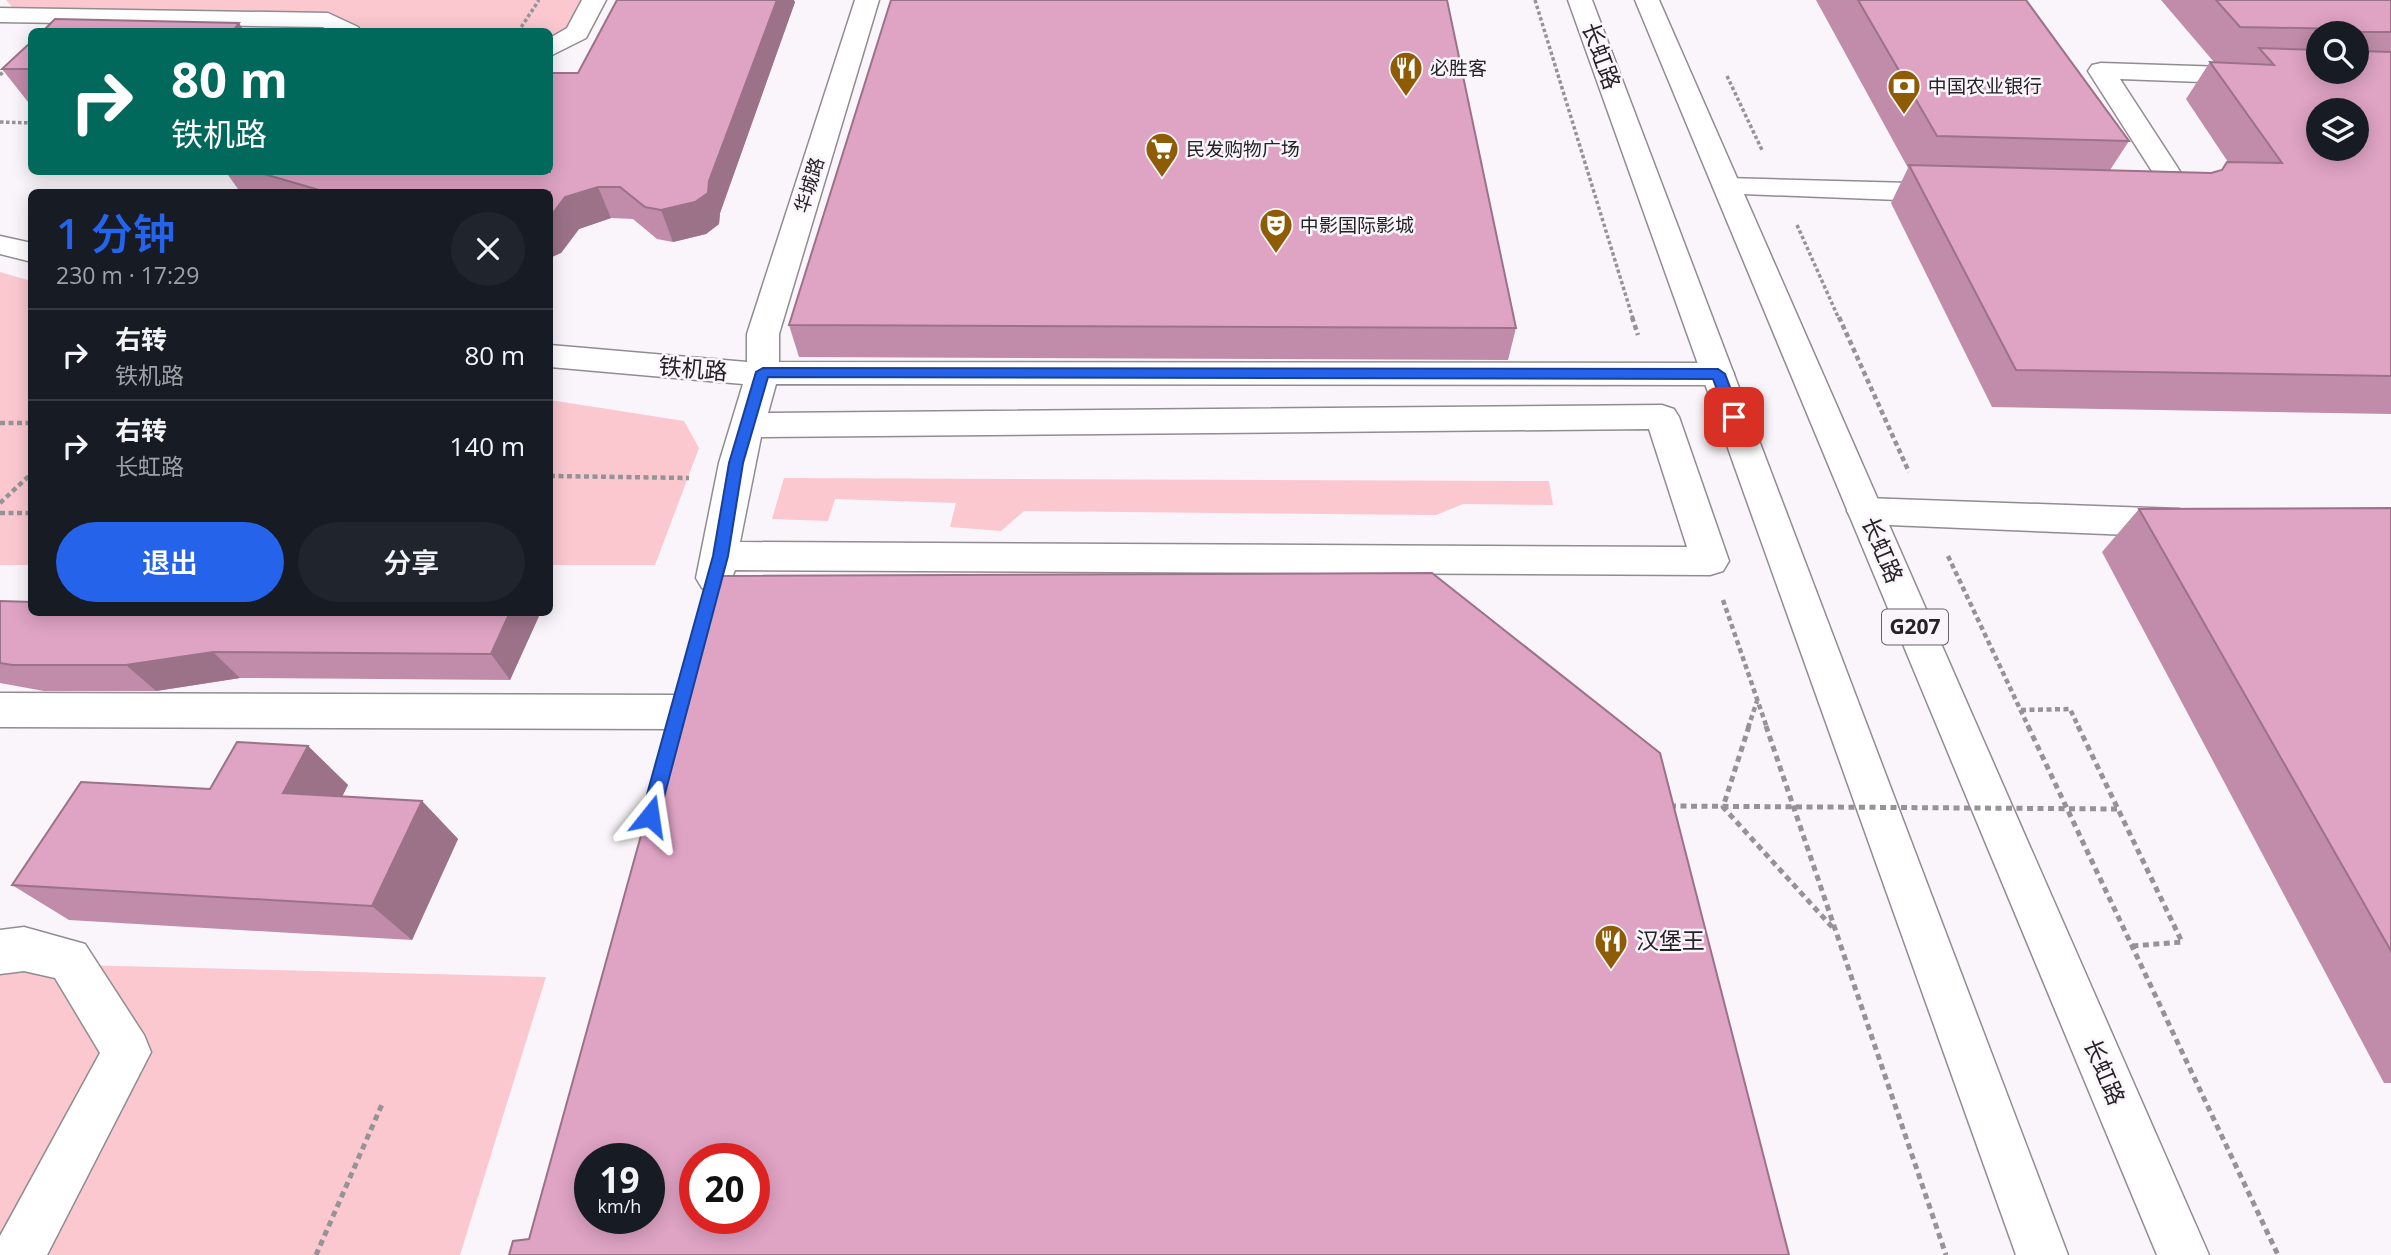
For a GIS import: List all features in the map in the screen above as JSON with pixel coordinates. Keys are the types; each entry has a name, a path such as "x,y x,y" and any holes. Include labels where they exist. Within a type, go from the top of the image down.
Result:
{"main road":[{"path":"553,46 577,33 594,0"},
{"name":"华城路","path":"703,621 721,556 733,478 763,372 763,334 867,0"},
{"name":"长虹路","path":"1580,0 2042,1255"},
{"name":"长虹路","path":"1647,0 2183,1255"},
{"path":"9,10 328,20 342,28"},
{"path":"2142,198 2183,199 2101,71 2280,76"},
{"path":"1727,187 1975,194"},
{"path":"0,245 28,252"},
{"name":"铁机路","path":"553,356 730,373 1718,374"},
{"path":"721,556 1710,561 1662,417 747,425"},
{"path":"1865,511 2214,524"},
{"path":"0,710 684,693 667,752"},
{"path":"0,952 24,948 69,959 93,992 127,1052 19,1255"}],"path":[{"path":"521,28 539,0"},
{"path":"1535,0 1650,374"},
{"path":"0,75 16,61"},
{"path":"1726,75 1781,189 1927,513 2278,1255"},
{"path":"0,122 28,123"},
{"path":"0,423 28,423"},
{"path":"553,476 733,478"},
{"path":"0,503 28,477"},
{"path":"0,513 28,513"},
{"path":"1710,561 1946,1255"},
{"path":"1723,807 1758,700"},
{"path":"2021,710 2070,709 2182,942 2132,946"},
{"path":"1661,806 2119,809"},
{"path":"1723,807 1836,931"},
{"path":"316,1255 383,1102"}],"shaded area":[{"path":"6,0 594,0 553,45 553,28 342,28 328,20 20,16"},
{"path":"0,272 28,280 28,565 0,565"},
{"path":"553,400 684,421 699,448 655,565 553,565"},
{"path":"784,478 1549,481 1553,505 1463,504 1436,515 1024,511 1001,531 950,527 956,503 835,499 828,521 772,519"},
{"path":"0,963 546,977 460,1255 0,1255"}],"building":[{"path":"617,0 777,0 709,181 708,193 695,202 661,210 645,207 620,187 598,187 565,197 553,213 553,189 316,189 267,175 553,175 553,73 578,73"},
{"name":"民发购物广场","path":"891,0 1447,0 1516,328 789,325"},
{"path":"1858,0 2026,0 2129,141 1937,136"},
{"path":"2216,0 2391,0 2391,32 2369,32 2369,21 2306,21 2306,28 2240,27"},
{"path":"55,19 239,23 235,28 46,28"},
{"path":"28,45 28,69 2,69"},
{"path":"2259,48 2306,50 2306,84 2369,84 2369,51 2391,52 2391,376 2016,370 1909,165 2211,173 2222,170 2227,162 2282,163 2210,62 2274,65"},
{"path":"2391,508 2391,951 2139,509"},
{"path":"1432,573 1660,753 1789,1255 509,1255 513,1241 529,1239 713,576"},
{"path":"0,601 28,602 28,616 508,616 491,654 213,652 126,665 0,663"},
{"path":"237,742 308,746 283,793 422,801 372,906 12,885 81,782 210,789"}],"place":[{"name":"必胜客","path":"1406,98"},
{"name":"中国农业银行","path":"1904,116"},
{"name":"民发购物广场","path":"1162,179"},
{"name":"中影国际影城","path":"1276,255"},
{"name":"汉堡王","path":"1611,971"}],"route":[{"path":"650,816 721,556 736,463 763,372 1718,374 1734,417"}]}
